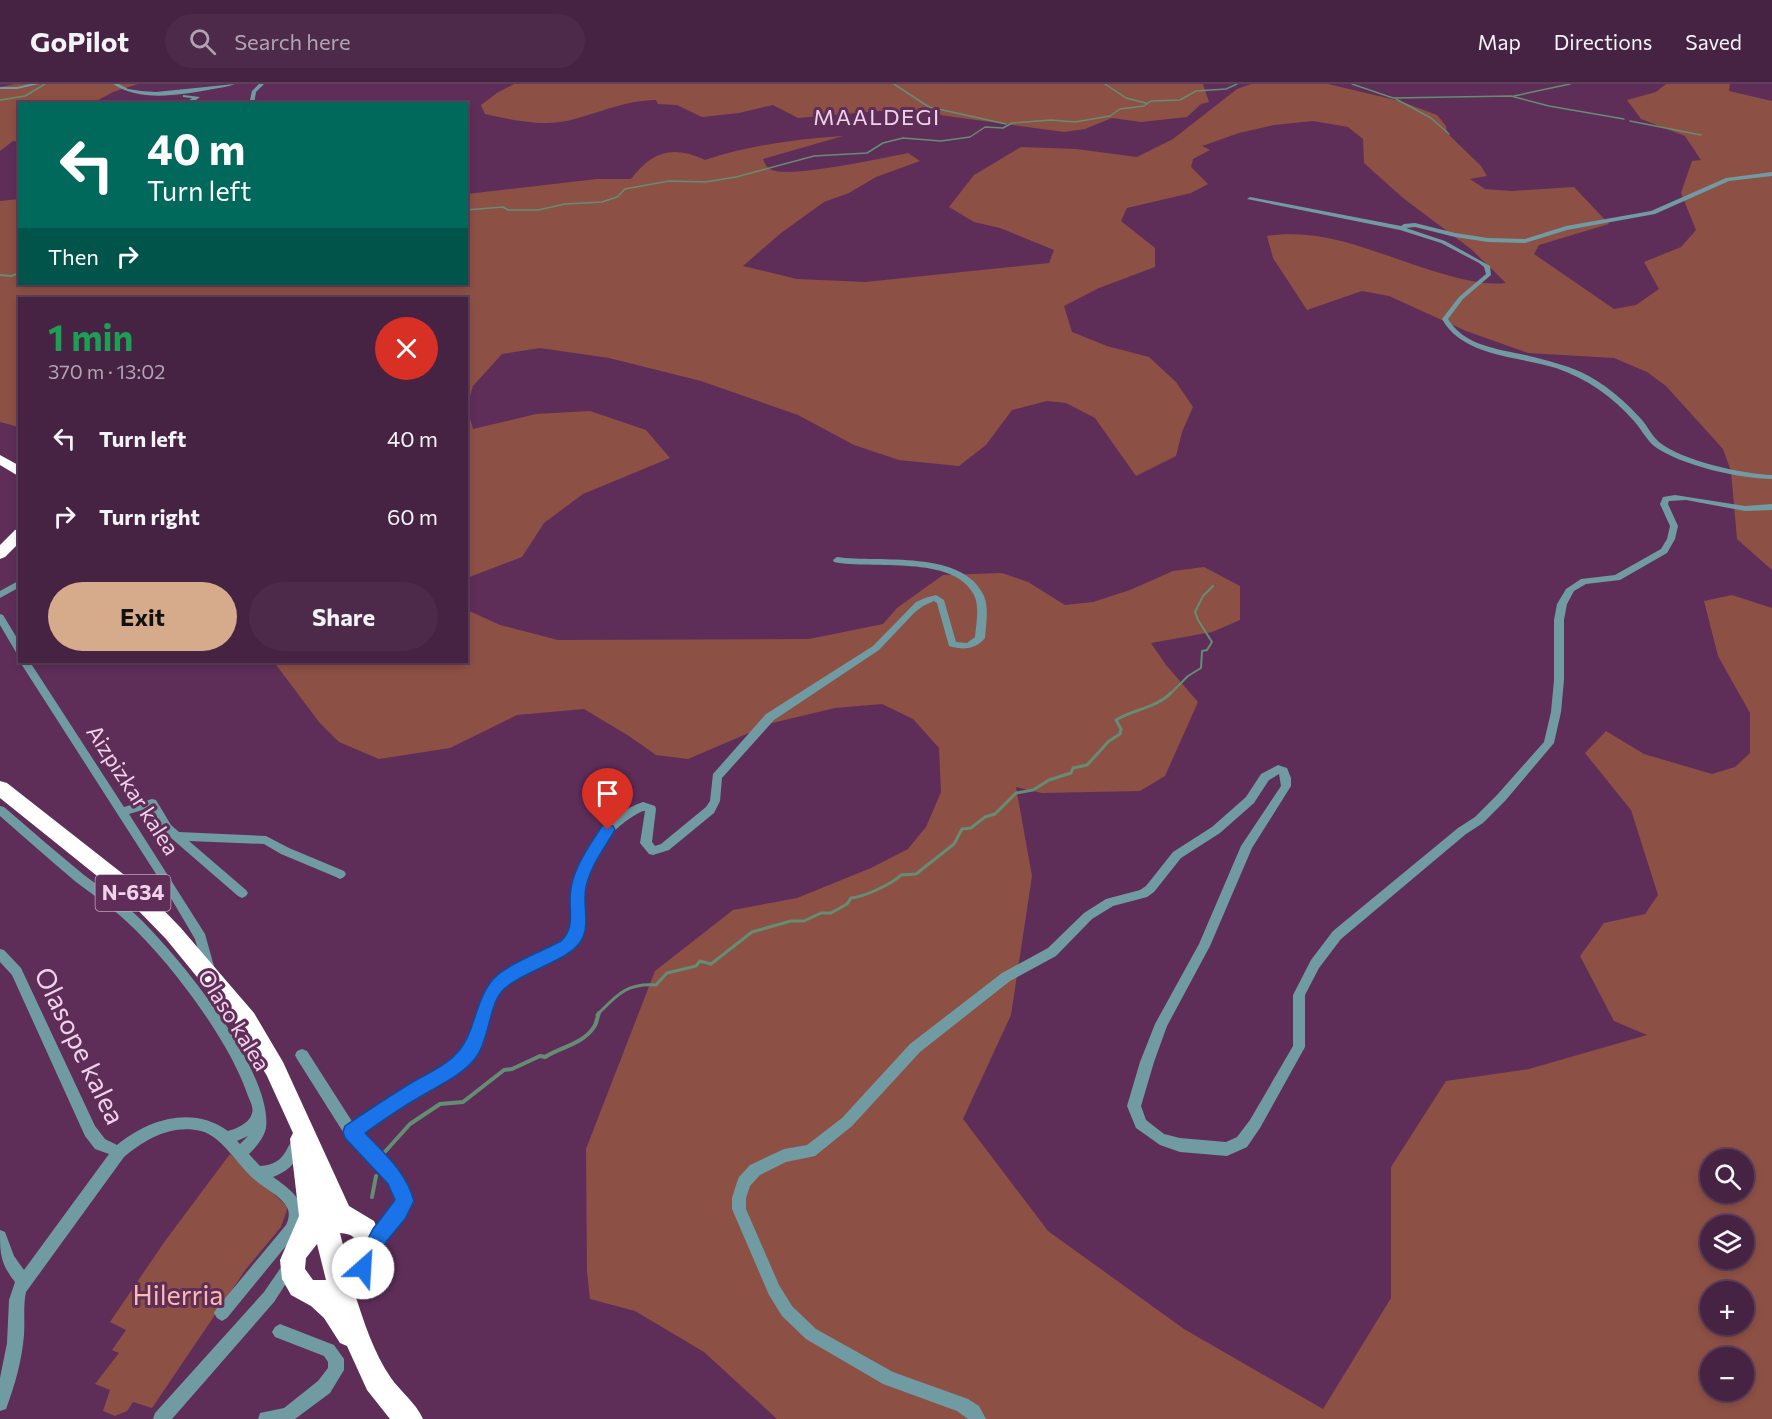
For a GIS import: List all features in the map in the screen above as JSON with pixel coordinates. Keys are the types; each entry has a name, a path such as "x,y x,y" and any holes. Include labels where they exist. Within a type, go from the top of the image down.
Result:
{"highway":[{"path":"0,459 18,472"},
{"path":"0,554 18,535"},
{"name":"N-634","path":"0,788 139,898 211,976 246,1020 275,1069 345,1222 321,1291"},
{"path":"301,1125 311,1216 296,1253 294,1278 321,1291 378,1382 410,1419"},
{"path":"296,1253 310,1233 345,1222 367,1232 370,1243 353,1299 378,1382"},
{"path":"321,1291 357,1276 366,1260"}],"street":[{"path":"0,87 7,84"},
{"path":"0,87 17,88 37,84"},
{"path":"136,93 180,91 233,84"},
{"path":"251,102 254,91 262,84"},
{"path":"118,86 138,95 197,97 189,102"},
{"path":"118,86 139,91 152,89 147,87"},
{"path":"1401,228 1415,225 1469,238 1506,242 1526,241 1566,228 1653,213 1728,179 1772,174"},
{"path":"1250,200 1401,228 1443,242 1487,266 1489,274 1461,298 1445,319 1448,327 1455,333 1488,349 1544,362 1585,377 1632,415 1652,439 1669,452 1749,475 1772,477"},
{"path":"978,1419 973,1412 962,1405 889,1378 811,1334 787,1311 774,1290 739,1209 739,1198 744,1182 755,1170 784,1156 810,1151 847,1122 915,1048 1006,977 1052,952 1088,916 1110,902 1143,894 1150,889 1177,855 1216,830 1250,800 1265,777 1278,770 1283,771 1286,786 1247,846 1204,946 1161,1024 1134,1106 1141,1124 1160,1139 1180,1145 1227,1149 1242,1142 1255,1124 1299,1047 1299,995 1315,964 1337,934 1462,831 1479,820 1548,743 1556,712 1560,680 1559,620 1562,604 1571,589 1584,581 1617,578 1664,551 1671,539 1674,526 1664,504 1666,499 1685,497 1738,509 1772,507"},
{"path":"352,1132 458,1064 471,1050 480,1032 488,1002 496,986 507,977 567,946 575,938 578,926 578,888 587,861 608,830 630,811 643,806 651,809 646,843 652,851 665,847 710,810 715,801 717,777 770,717 888,639 923,600 936,598 941,602 952,644 965,647 974,644 980,638 979,595 971,583 960,574 936,566 856,564 837,560"},
{"path":"0,595 18,584"},
{"path":"0,617 18,648"},
{"name":"Aizpizkar kalea","path":"26,663 99,779 123,811 201,938 211,976"},
{"path":"123,811 152,803 167,828 242,893"},
{"name":"Olaso kalea","path":"0,810 131,918 165,954 203,1000 237,1057 250,1082 258,1104 259,1116"},
{"path":"177,836 266,840 285,851 340,874"},
{"name":"Olasope kalea","path":"0,954 17,972 90,1131 100,1144 119,1152"},
{"path":"302,1056 352,1132 401,1187 405,1201 399,1213 385,1227 366,1260"},
{"path":"224,1139 244,1132 254,1124 259,1116"},
{"path":"238,1154 251,1143 259,1130 259,1116"},
{"path":"0,1403 11,1369 16,1335 15,1303 25,1281 119,1152 125,1146 155,1130 181,1121 217,1131 257,1173 291,1201 295,1209 296,1220 291,1230 222,1313"},
{"path":"257,1173 266,1174 289,1162 296,1150 301,1125"},
{"path":"345,1222 380,1222 399,1213"},
{"path":"0,1237 6,1258 14,1271 25,1281"},
{"path":"161,1419 269,1297 296,1253"},
{"path":"269,1297 293,1290 321,1291"},
{"path":"266,1419 286,1415 324,1387 336,1370 336,1359 329,1350 280,1332"}],"green space":[{"path":"15,84 138,84 113,92 95,102 18,102 18,141 13,141 0,151 0,87"},
{"path":"514,84 1203,84 1209,102 1201,104 1187,117 1141,122 1112,118 1085,129 1064,132 925,113 880,111 798,118 773,105 739,113 702,117 677,105 658,104 656,100 625,104 555,123 520,121 485,114 481,105"},
{"path":"1251,84 1328,84 1400,101 1437,115 1446,126 1447,133 1481,166 1487,176 1470,179 1485,189 1512,191 1574,187 1609,224 1539,245 1534,254 1614,309 1636,305 1659,289 1644,262 1681,247 1696,230 1681,193 1692,161 1701,160 1685,136 1641,119 1627,100 1656,92 1666,84 1730,84 1729,91 1772,101 1772,570 1737,539 1731,471 1723,449 1666,386 1647,372 1614,358 1528,353 1466,331 1389,296 1362,291 1307,310 1273,258 1267,236 1291,234 1336,240 1462,279 1484,283 1506,283 1471,249 1403,198 1364,163 1363,139 1348,127 1313,121 1274,125 1239,133 1202,146 1210,150 1193,159 1191,167 1208,184 1191,193 1127,208 1121,221 1155,248 1155,267 1099,288 1064,306 1072,332 1107,346 1149,357 1176,382 1193,407 1182,432 1176,456 1136,476 1095,418 1066,403 1047,401 1012,410 986,445 959,466 899,460 854,445 798,415 701,381 609,358 540,348 502,354 473,386 468,404 468,297 18,297 18,427 0,422 0,201 18,199 18,285 468,285 468,194 597,179 631,179 647,162 664,153 683,153 705,160 739,150 773,144 843,136 763,159 770,169 782,172 838,166 908,153 920,161 876,177 849,193 824,202 781,233 743,266 797,279 865,282 1049,263 1054,250 1000,228 974,222 949,207 974,175 1021,147 1076,149 1137,157 1173,139 1237,89"},
{"path":"468,411 473,429 536,414 590,411 646,430 670,458 583,494 544,523 522,557 468,578"},
{"path":"1204,567 1240,586 1240,620 1212,632 1151,643 1166,665 1198,702 1165,776 1140,791 1042,793 1016,787 1032,876 1011,1015 963,1119 1048,1231 1184,1329 1323,1409 1391,1298 1391,1167 1446,1081 1529,1069 1647,1035 1614,1021 1580,956 1604,923 1645,914 1658,895 1631,810 1585,753 1606,731 1644,754 1712,774 1735,767 1750,753 1750,713 1718,656 1704,601 1732,595 1772,608 1772,1419 777,1419 704,1352 635,1311 590,1299 587,1272 586,1149 655,971 733,910 797,898 871,868 908,849 926,827 941,792 939,748 913,719 882,704 835,708 772,723 688,759 656,755 584,709 517,715 450,748 379,759 339,742 319,722 275,663 468,663 468,610 500,625 558,640 809,639 883,624 897,608 943,575 1002,573 1028,582 1065,605 1093,602 1130,590 1173,571"},
{"name":"Hilerria","path":"230,1154 288,1207 281,1227 246,1269 152,1408 133,1402 127,1411 115,1416 103,1411 110,1390 95,1384 119,1353 112,1350 126,1330 110,1322 165,1241"}],"waterway":[{"path":"0,100 25,96 45,84"},
{"name":"MAALDEGI","path":"894,84 929,107 1006,124"},
{"path":"1105,84 1126,98 1146,103"},
{"path":"468,210 503,207 508,210 538,210 565,204 602,202 617,197 625,189 669,181 705,182 736,177 814,156 867,153 883,143 903,138 941,141 970,137 985,127 1003,128 1012,123 1051,120 1075,122 1110,116 1120,109 1144,106 1151,101 1180,100 1196,91 1226,89 1237,84"},
{"path":"1352,84 1393,98 1511,96 1549,106 1624,119"},
{"path":"1514,96 1570,84"},
{"path":"1396,99 1431,118 1449,134"},
{"path":"1630,121 1701,135"},
{"path":"0,275 11,276 18,274"},
{"path":"1171,693 1188,676 1201,668 1202,651 1207,650 1212,642 1195,612 1203,596 1213,586"},
{"path":"599,1013 629,988 656,985 667,973 696,966 700,961 711,964 752,932 791,921 804,921 821,913 831,913 847,904 851,898 878,890 901,875 916,874 954,844 962,829 971,828 985,817 995,814 1016,793 1033,790 1049,780 1071,773 1073,768 1087,765 1109,741 1120,734 1121,729 1116,720 1159,702 1171,693"},
{"path":"383,1154 410,1124 440,1104 463,1102 504,1070 512,1069 540,1056 545,1057 584,1037 595,1025 599,1013"},
{"path":"372,1197 376,1176"}],"district":[{"name":"MAALDEGI","path":"877,117"}],"route":[{"path":"363,1268 379,1236 399,1213 405,1201 401,1187 395,1178 355,1138 352,1132 385,1108 458,1064 471,1050 480,1032 488,1002 496,986 507,977 567,946 575,938 578,926 578,888 587,861 608,830"}]}
